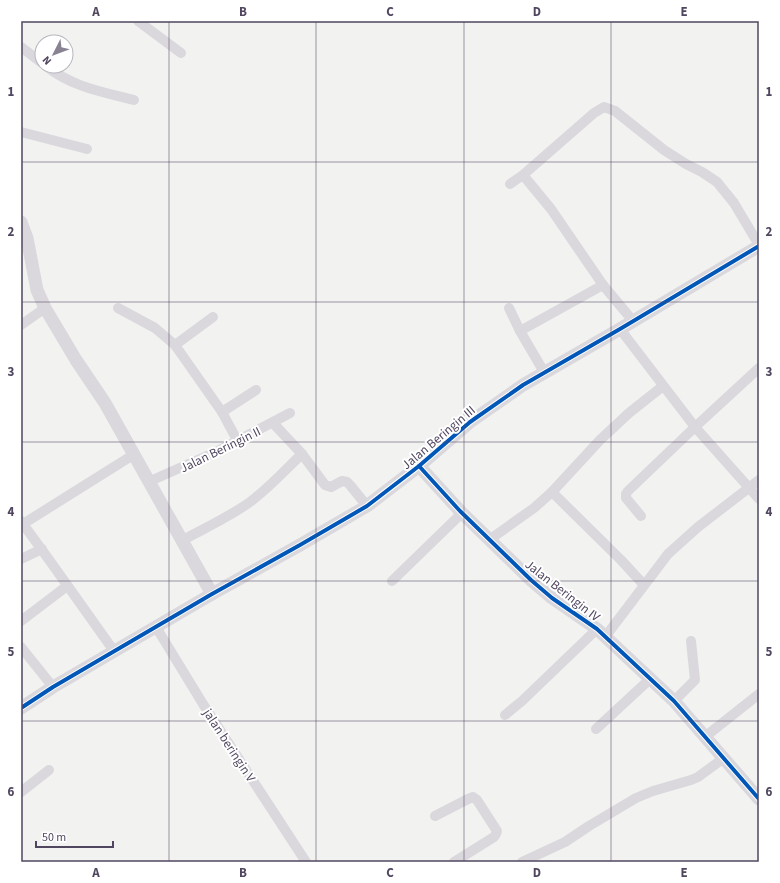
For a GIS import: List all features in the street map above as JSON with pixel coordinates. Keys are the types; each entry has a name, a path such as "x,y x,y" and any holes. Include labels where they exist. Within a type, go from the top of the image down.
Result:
{"street":[{"path":"138,21 181,53"},
{"path":"21,47 34,57"},
{"path":"57,74 70,82 134,100"},
{"path":"510,184 523,175 594,113 601,108 609,108 664,150 717,182 734,203 759,246"},
{"path":"21,132 86,149"},
{"path":"523,175 551,209 603,284 633,321"},
{"path":"21,222 27,238 38,290 45,308 76,360 105,403 212,594"},
{"name":"Jalan Beringin III","path":"21,708 114,651 212,594 300,546 366,506 419,466 470,422 501,399 544,372 620,329 759,246"},
{"path":"520,331 603,284"},
{"path":"21,325 45,308"},
{"path":"118,308 155,328 175,345 222,412 237,440"},
{"path":"509,308 520,331 544,372"},
{"path":"175,345 212,317"},
{"path":"620,329 695,427 750,487 759,499"},
{"path":"641,516 626,498 626,494 759,368"},
{"path":"489,540 534,508 552,492 600,440 629,413 663,386"},
{"path":"222,412 256,390"},
{"name":"Jalan Beringin II","path":"148,482 218,451 290,413"},
{"path":"273,423 302,454 325,486 331,488 342,481 347,482 366,506"},
{"path":"183,540 220,521 249,502 274,481 302,454"},
{"path":"114,651 87,610 67,586 22,522 133,455"},
{"name":"Jalan Beringin IV","path":"419,466 462,513 541,589 601,633 674,701 706,736 759,799"},
{"path":"505,714 601,633 676,547 698,527 759,480"},
{"path":"552,492 644,585"},
{"path":"392,581 462,513"},
{"path":"21,559 42,549"},
{"path":"21,620 67,586"},
{"name":"jalan beringin V","path":"156,627 301,860"},
{"path":"674,701 695,680 691,641"},
{"path":"21,647 53,687"},
{"path":"596,729 650,679"},
{"path":"706,736 759,694"},
{"path":"525,861 564,842 636,798 653,791 691,780 707,771 724,758"},
{"path":"21,792 49,770"},
{"path":"435,816 473,797 477,800 497,831 494,838 454,862"}],"cycle path":[{"path":"21,708 53,687 212,594 367,506 419,466 470,422 523,385 759,246"},
{"path":"419,466 460,511 531,580 552,598 597,629 674,701 759,799"}]}
